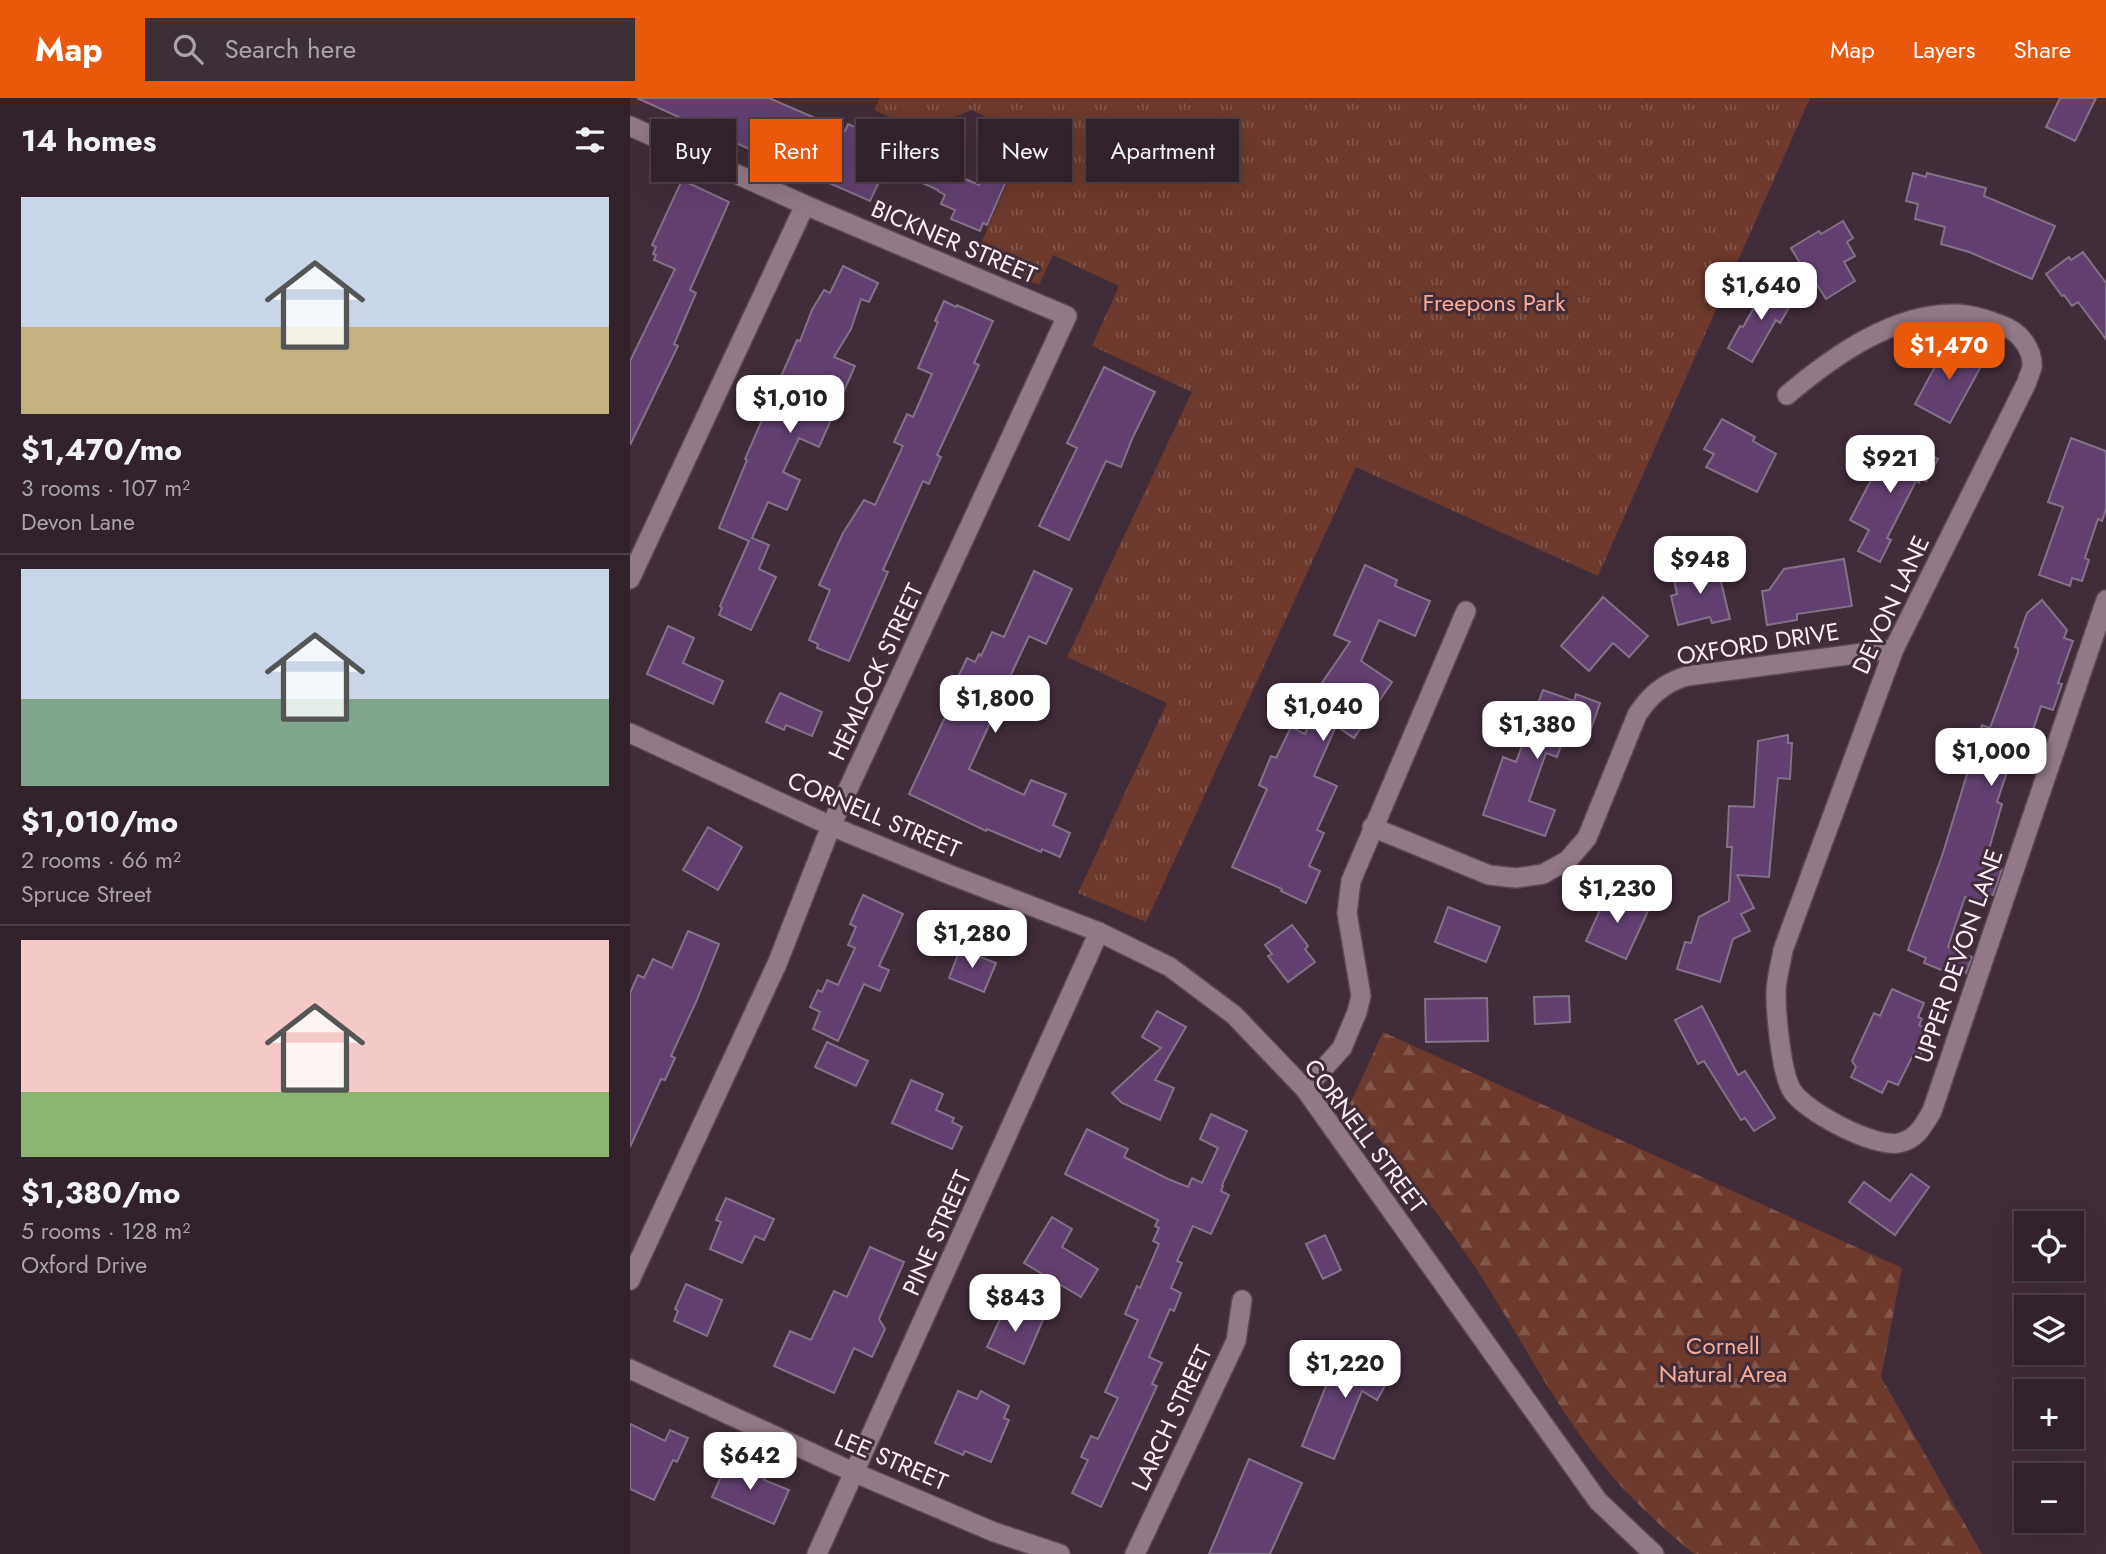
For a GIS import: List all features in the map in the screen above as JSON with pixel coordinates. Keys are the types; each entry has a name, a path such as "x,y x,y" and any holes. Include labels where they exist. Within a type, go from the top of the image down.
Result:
{"street":[{"name":"BICKNER STREET","path":"630,126 805,205 1067,316"},
{"path":"630,579 805,205"},
{"name":"DEVON LANE","path":"1780,1034 1776,992 1783,950 1894,649 2032,366 2029,348 2013,331 1989,320 1958,314 1928,316 1893,327 1852,346 1819,368 1787,396"},
{"name":"HEMLOCK STREET","path":"630,1280 777,964 831,826 1067,316"},
{"name":"UPPER DEVON LANE","path":"1780,1034 1785,1072 1791,1090 1807,1107 1826,1119 1880,1142 1897,1143 1912,1138 1922,1128 1933,1111 2106,600"},
{"path":"1305,1089 1342,1048 1357,1012 1361,996 1348,913 1351,881 1466,611"},
{"name":"OXFORD DRIVE","path":"1372,827 1489,875 1516,878 1543,874 1568,860 1587,838 1637,715 1647,699 1661,687 1687,676 1894,649"},
{"name":"CORNELL STREET","path":"630,733 831,826 1099,932 1170,967 1234,1015 1305,1089 1598,1501 1654,1554"},
{"name":"PINE STREET","path":"817,1554 1099,932"},
{"name":"LARCH STREET","path":"1135,1554 1236,1341 1242,1300"},
{"name":"LEE STREET","path":"630,1369 853,1472 994,1532 1060,1554"}],"green space":[{"name":"Freepons Park","path":"880,98 1810,98 1598,576 1356,467 1146,922 1078,893 1167,703 1067,657 1192,392 1092,346 1119,286 1053,255 1039,285 975,257 1008,182 1072,182 1072,119 991,119 971,110 950,119 895,119 874,110"},
{"name":"Cornell Natural Area","path":"1383,1032 1902,1268 1881,1377 1982,1554 1694,1554 1670,1534 1626,1492 1587,1445 1459,1243 1350,1104"}],"building":[{"path":"637,98 769,98 817,119 750,119 749,149 736,143 736,119 683,119"},
{"path":"2060,98 2096,98 2075,141 2046,127"},
{"path":"848,124 856,127 856,182 879,182 870,201 827,182 842,182 842,130 845,131"},
{"path":"1913,173 1926,177 1927,173 1986,188 1984,196 2055,226 2032,279 1969,252 1941,244 1945,227 1915,219 1918,204 1906,201"},
{"path":"964,178 979,185 980,182 1006,182 987,225 983,223 980,231 951,219 955,210 941,204 945,195 920,182 964,182"},
{"path":"681,182 729,202 690,290 696,293 674,344 678,346 630,445 630,361 675,269 654,260 656,247 652,245"},
{"path":"1843,221 1853,238 1847,242 1855,256 1844,262 1855,281 1826,299 1791,248 1819,231 1821,234"},
{"path":"2083,252 2106,283 2106,339 2078,302 2072,306 2046,274 2069,257 2071,260"},
{"path":"843,266 878,283 869,302 861,299 851,329 834,357 855,366 819,447 799,438 783,472 800,480 787,510 768,502 752,538 769,545 759,569 776,577 751,630 719,615 722,608 720,606 749,541 719,528 747,460 745,459 797,340 800,341 812,310 824,290 830,293"},
{"path":"1768,283 1794,299 1780,323 1776,320 1752,362 1728,348"},
{"path":"944,301 993,321 974,363 979,365 937,455 941,457 929,484 923,481 883,570 888,572 849,661 817,648 818,644 809,640 830,590 819,585 843,533 864,500 875,505 903,446 894,442 907,414 913,417 932,374 918,368"},
{"path":"1948,342 1984,361 1950,423 1915,404"},
{"path":"1104,367 1155,392 1121,467 1106,461 1069,540 1039,526 1077,448 1067,443"},
{"path":"1722,419 1755,437 1753,441 1776,454 1757,492 1706,467 1714,454 1704,449"},
{"path":"2071,438 2106,451 2106,509 2102,521 2098,519 2085,558 2089,560 2082,581 2072,578 2070,586 2039,575 2063,507 2048,502"},
{"path":"1896,441 1911,449 1913,446 1938,459 1926,481 1921,478 1919,483 1916,481 1887,538 1891,540 1880,562 1858,551 1869,530 1850,520 1880,463"},
{"path":"1844,559 1852,606 1797,614 1797,620 1767,625 1762,591 1769,590 1784,569"},
{"path":"1716,561 1730,619 1712,623 1710,617 1678,625 1671,596 1677,594 1674,579 1700,572 1698,565"},
{"path":"1365,565 1397,580 1395,586 1430,601 1415,636 1379,620 1361,661 1392,682 1354,738 1336,726 1314,776 1337,786 1317,830 1324,833 1309,866 1320,871 1306,903 1232,867 1267,789 1259,785 1271,756 1276,758 1291,727 1305,734 1308,727 1314,729 1334,701 1317,690 1350,642 1334,635"},
{"path":"1034,571 1072,589 1046,644 1029,636 1008,681 1017,685 1008,703 1001,699 969,769 1024,795 1031,780 1066,794 1053,825 1070,833 1060,857 1042,849 1041,852 987,829 986,831 909,794 964,683 957,679 967,658 975,662 979,654 981,656 992,632 1004,637"},
{"path":"1603,597 1648,636 1629,657 1613,643 1589,671 1561,646"},
{"path":"2042,600 2067,630 2064,638 2073,641 2058,683 2062,684 2053,710 2041,706 2021,766 2010,763 1997,802 2002,804 1985,863 2002,869 1993,895 1986,893 1982,904 1965,897 1948,947 1972,957 1966,973 1963,971 1961,978 1924,963 1926,958 1908,950 1943,853 1982,725 1990,728 2018,652 2015,647 2027,613"},
{"path":"668,626 694,638 683,663 723,681 713,704 647,674"},
{"path":"1543,690 1574,701 1576,694 1600,703 1590,732 1569,724 1557,757 1546,753 1529,801 1555,810 1545,836 1483,815 1503,757 1516,762"},
{"path":"780,693 822,712 812,736 786,725 784,730 766,722"},
{"path":"1788,735 1788,743 1792,743 1790,779 1778,778 1769,877 1737,875 1754,908 1741,914 1750,931 1733,939 1720,982 1677,969 1685,942 1691,943 1699,917 1729,901 1732,847 1727,847 1729,806 1754,807 1758,741"},
{"path":"708,827 742,847 718,890 683,870"},
{"path":"1609,890 1649,909 1626,959 1586,941"},
{"path":"863,895 903,914 879,966 889,970 880,991 864,984 838,1041 813,1029 820,1012 810,1007 818,990 822,992 827,980 838,985 855,948 848,945 856,927 850,924"},
{"path":"1448,907 1500,927 1486,962 1435,942"},
{"path":"1292,925 1308,946 1305,949 1315,962 1288,982 1268,956 1272,954 1265,945"},
{"path":"688,931 719,944 671,1056 675,1058 665,1080 661,1079 630,1147 630,993 638,975 644,978 653,959 672,968"},
{"path":"960,949 996,963 984,992 949,978"},
{"path":"1892,989 1924,1003 1918,1017 1922,1019 1919,1025 1931,1031 1920,1056 1914,1053 1898,1085 1888,1081 1882,1093 1851,1077 1856,1067 1852,1061 1874,1013 1880,1016"},
{"path":"1569,996 1570,1022 1535,1024 1534,997"},
{"path":"1487,998 1488,1041 1426,1042 1425,999"},
{"path":"1702,1006 1738,1075 1745,1071 1775,1118 1754,1131 1745,1118 1741,1120 1704,1061 1698,1064 1675,1020"},
{"path":"1157,1011 1186,1027 1155,1080 1174,1088 1160,1120 1122,1103 1112,1093 1161,1048 1142,1037"},
{"path":"827,1042 868,1061 856,1086 815,1067"},
{"path":"911,1080 943,1094 936,1110 954,1118 952,1122 962,1127 952,1149 892,1123"},
{"path":"1211,1114 1247,1131 1222,1185 1221,1191 1229,1195 1211,1234 1193,1226 1177,1261 1182,1263 1171,1288 1181,1293 1174,1311 1170,1309 1149,1357 1162,1363 1152,1384 1157,1386 1101,1507 1072,1493 1088,1460 1081,1457 1091,1436 1098,1439 1118,1398 1105,1392 1138,1320 1125,1314 1137,1286 1140,1288 1159,1244 1153,1241 1159,1228 1155,1226 1158,1220 1065,1174 1087,1129 1128,1149 1124,1157 1168,1179 1188,1187 1192,1178 1202,1183 1218,1148 1200,1139"},
{"path":"1911,1174 1929,1187 1895,1235 1849,1202 1864,1182 1890,1201"},
{"path":"726,1198 774,1219 764,1240 755,1236 742,1263 710,1249 721,1222 716,1220"},
{"path":"1052,1217 1072,1229 1062,1247 1098,1269 1081,1297 1024,1263"},
{"path":"1325,1235 1341,1270 1323,1279 1306,1244"},
{"path":"870,1247 904,1262 879,1319 885,1329 872,1357 854,1348 834,1393 774,1366 790,1331 811,1340 834,1291 847,1297"},
{"path":"686,1284 722,1300 707,1336 674,1321 678,1311 675,1309"},
{"path":"1007,1304 1043,1320 1024,1364 987,1347"},
{"path":"1369,1347 1391,1360 1386,1369 1392,1373 1377,1400 1362,1391 1334,1459 1302,1446 1328,1381 1342,1358 1352,1364 1355,1358 1361,1361"},
{"path":"958,1391 977,1399 981,1391 1009,1406 1004,1418 1009,1420 991,1462 965,1451 963,1455 935,1443"},
{"path":"630,1424 665,1441 670,1430 688,1438 677,1462 673,1460 654,1500 630,1489"},
{"path":"1249,1459 1302,1483 1270,1554 1209,1554"},
{"path":"738,1461 767,1473 764,1480 789,1490 774,1524 712,1497 727,1463 735,1467"}]}
